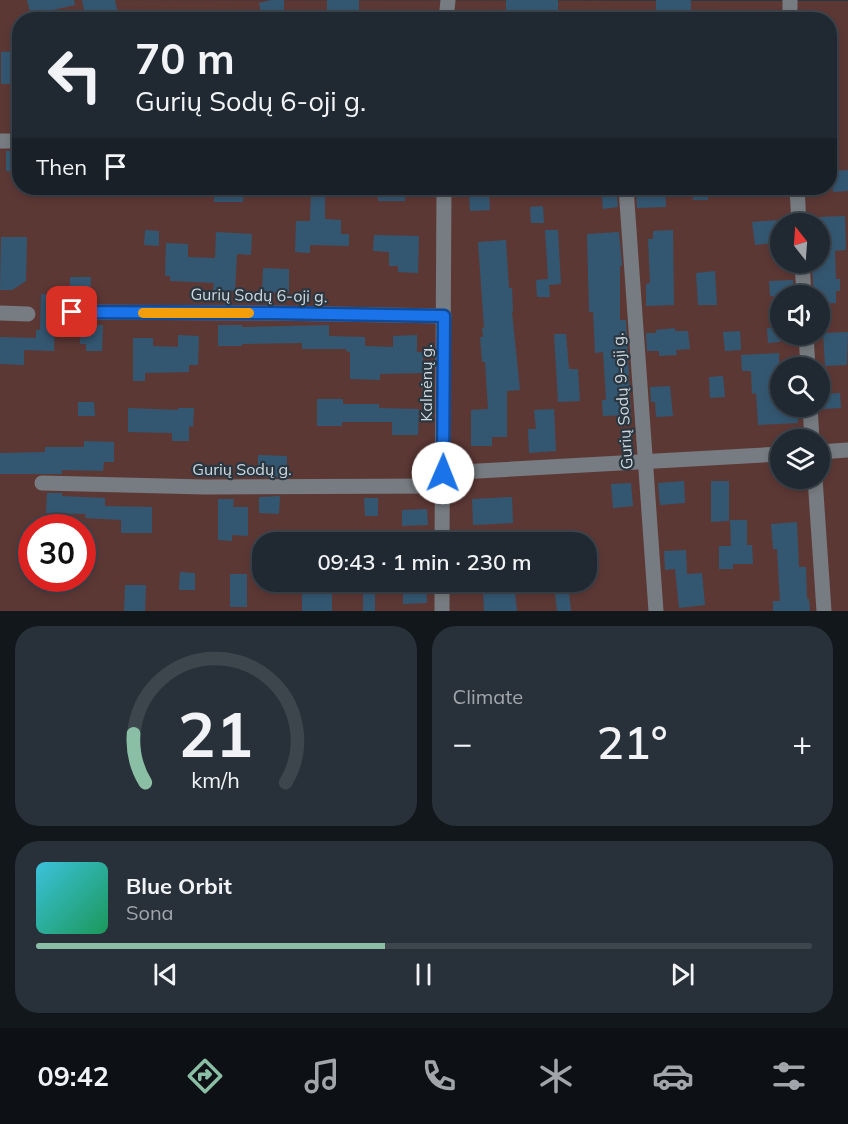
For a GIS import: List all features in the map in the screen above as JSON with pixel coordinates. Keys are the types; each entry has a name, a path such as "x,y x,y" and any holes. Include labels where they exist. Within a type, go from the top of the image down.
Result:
{"street":[{"name":"Kalnėnų g.","path":"442,532 444,195"},
{"name":"Gurių Sodų 9-oji g.","path":"626,195 656,611"},
{"path":"797,195 798,213"},
{"name":"Gurių Sodų 6-oji g.","path":"72,312 444,316"},
{"path":"0,313 28,314"},
{"path":"830,451 848,450"},
{"name":"Gurių Sodų g.","path":"42,483 205,488 443,480 645,462 770,455"},
{"path":"816,489 824,611"},
{"path":"442,592 442,611"}],"shaded area":[{"path":"0,0 848,1 848,611 0,611"}],"building":[{"path":"27,0 74,0 75,5 44,12 30,12"},
{"path":"82,0 115,0 117,12 84,12"},
{"path":"284,0 284,12 261,12 259,3"},
{"path":"327,0 359,0 359,12 327,12"},
{"path":"506,0 558,0 558,12 506,12"},
{"path":"656,0 691,0 691,12 656,12"},
{"path":"12,51 12,84 1,84 1,52"},
{"path":"6,151 12,151 12,171 6,171"},
{"path":"848,170 848,191 837,192 837,171"},
{"path":"214,195 244,195 243,202 214,202"},
{"path":"311,195 325,195 325,219 341,220 341,234 349,234 349,246 310,245 310,253 295,252 296,221 310,221"},
{"path":"378,195 405,195 405,201 378,201"},
{"path":"469,195 489,195 490,210 470,211"},
{"path":"602,195 617,195 618,207 603,209"},
{"path":"636,195 665,195 666,207 637,208"},
{"path":"693,195 708,195 708,200 693,200"},
{"path":"543,206 544,223 531,223 530,207"},
{"path":"845,216 846,250 835,251 836,279 840,279 840,291 836,291 836,303 830,303 830,285 813,285 812,273 830,273 830,217"},
{"path":"770,221 770,243 755,245 752,222"},
{"path":"145,230 159,231 159,246 144,245"},
{"path":"545,230 558,230 561,284 549,285 550,297 537,297 536,280 548,279"},
{"path":"673,230 674,305 646,306 646,284 650,283 648,239 653,239 653,231"},
{"path":"216,232 252,234 251,255 237,254 235,291 213,290 214,283 170,281 170,276 165,276 166,243 188,244 188,257 215,258"},
{"path":"619,232 622,266 620,266 620,320 626,320 631,415 603,416 602,400 606,400 603,352 595,353 593,312 589,312 587,234"},
{"path":"374,235 419,236 418,273 398,272 398,266 389,266 389,252 373,251"},
{"path":"1,237 27,237 26,281 12,290 0,290"},
{"path":"506,240 520,390 507,391 507,437 492,437 492,446 471,446 471,410 488,409 485,362 482,362 480,337 483,337 482,328 484,328 478,242"},
{"path":"263,268 289,269 289,293 262,292"},
{"path":"715,271 717,305 698,305 696,273"},
{"path":"70,277 91,277 90,298 86,298 86,302 71,302 63,309 55,309 54,351 24,350 24,365 0,364 0,337 36,338 36,330 40,330 41,294 70,295"},
{"path":"793,280 793,285 770,285 770,296 769,281"},
{"path":"80,325 103,325 102,351 86,351 86,344 80,344"},
{"path":"218,325 242,325 242,327 329,325 329,336 365,337 365,346 393,347 393,336 417,335 417,352 423,352 423,373 380,374 380,380 350,379 350,352 346,349 302,349 302,343 218,346"},
{"path":"675,328 675,331 688,331 690,349 676,350 677,355 659,356 659,351 647,351 646,333"},
{"path":"767,328 770,328 770,343 768,343"},
{"path":"740,331 741,350 725,351 723,332"},
{"path":"848,332 847,365 830,366 830,357 824,357 824,345 830,345 830,333"},
{"path":"554,334 566,334 569,369 578,369 580,401 558,402"},
{"path":"178,335 199,336 198,365 189,365 189,372 145,373 145,381 133,381 133,338 153,338 153,346 178,347"},
{"path":"779,353 779,357 770,357 770,417 798,417 798,423 758,425 756,393 752,394 751,371 742,371 741,355"},
{"path":"723,376 725,397 710,398 709,377"},
{"path":"670,386 673,416 656,417 655,402 651,402 650,387"},
{"path":"840,393 841,408 830,409 830,394"},
{"path":"317,399 343,399 343,404 379,404 379,408 419,409 418,435 392,435 392,422 342,422 342,426 317,426"},
{"path":"78,402 94,402 95,416 78,416"},
{"path":"128,408 178,410 178,408 194,408 193,427 189,426 189,441 172,441 172,433 128,432"},
{"path":"554,409 556,451 529,453 528,429 536,429 534,410"},
{"path":"84,441 114,442 114,462 104,462 103,471 62,470 62,474 0,474 0,453 45,452 45,447 84,447"},
{"path":"258,455 287,456 287,477 258,476"},
{"path":"684,481 685,503 660,505 658,483"},
{"path":"711,481 729,481 729,521 711,522"},
{"path":"631,483 633,506 613,508 611,484"},
{"path":"47,493 105,498 105,506 152,507 152,533 121,533 121,520 96,519 96,514 46,513"},
{"path":"280,496 279,514 259,513 259,497"},
{"path":"512,497 513,523 473,525 472,499"},
{"path":"364,498 378,498 378,516 365,516"},
{"path":"218,499 234,499 233,507 248,507 248,536 232,535 232,541 218,540"},
{"path":"427,509 428,525 402,526 402,510"},
{"path":"730,520 747,520 747,545 752,545 753,564 733,564 733,569 719,569 719,546 731,546"},
{"path":"797,522 799,567 806,567 807,599 809,599 810,611 773,611 773,601 780,601 777,549 773,549 771,524"},
{"path":"686,550 687,574 702,573 705,605 679,608 675,569 665,570 664,551"},
{"path":"180,572 195,573 195,590 179,590"},
{"path":"230,574 247,574 247,607 230,607"},
{"path":"125,585 146,585 145,611 124,611"},
{"path":"302,592 332,592 332,611 302,611"},
{"path":"363,592 375,592 375,611 363,611"},
{"path":"403,592 426,592 427,603 403,604"},
{"path":"483,592 515,592 517,611 484,611"},
{"path":"555,592 569,592 571,611 557,611"}],"slow traffic":[{"path":"143,313 249,313"}],"route":[{"path":"72,312 444,316 443,473"}]}
